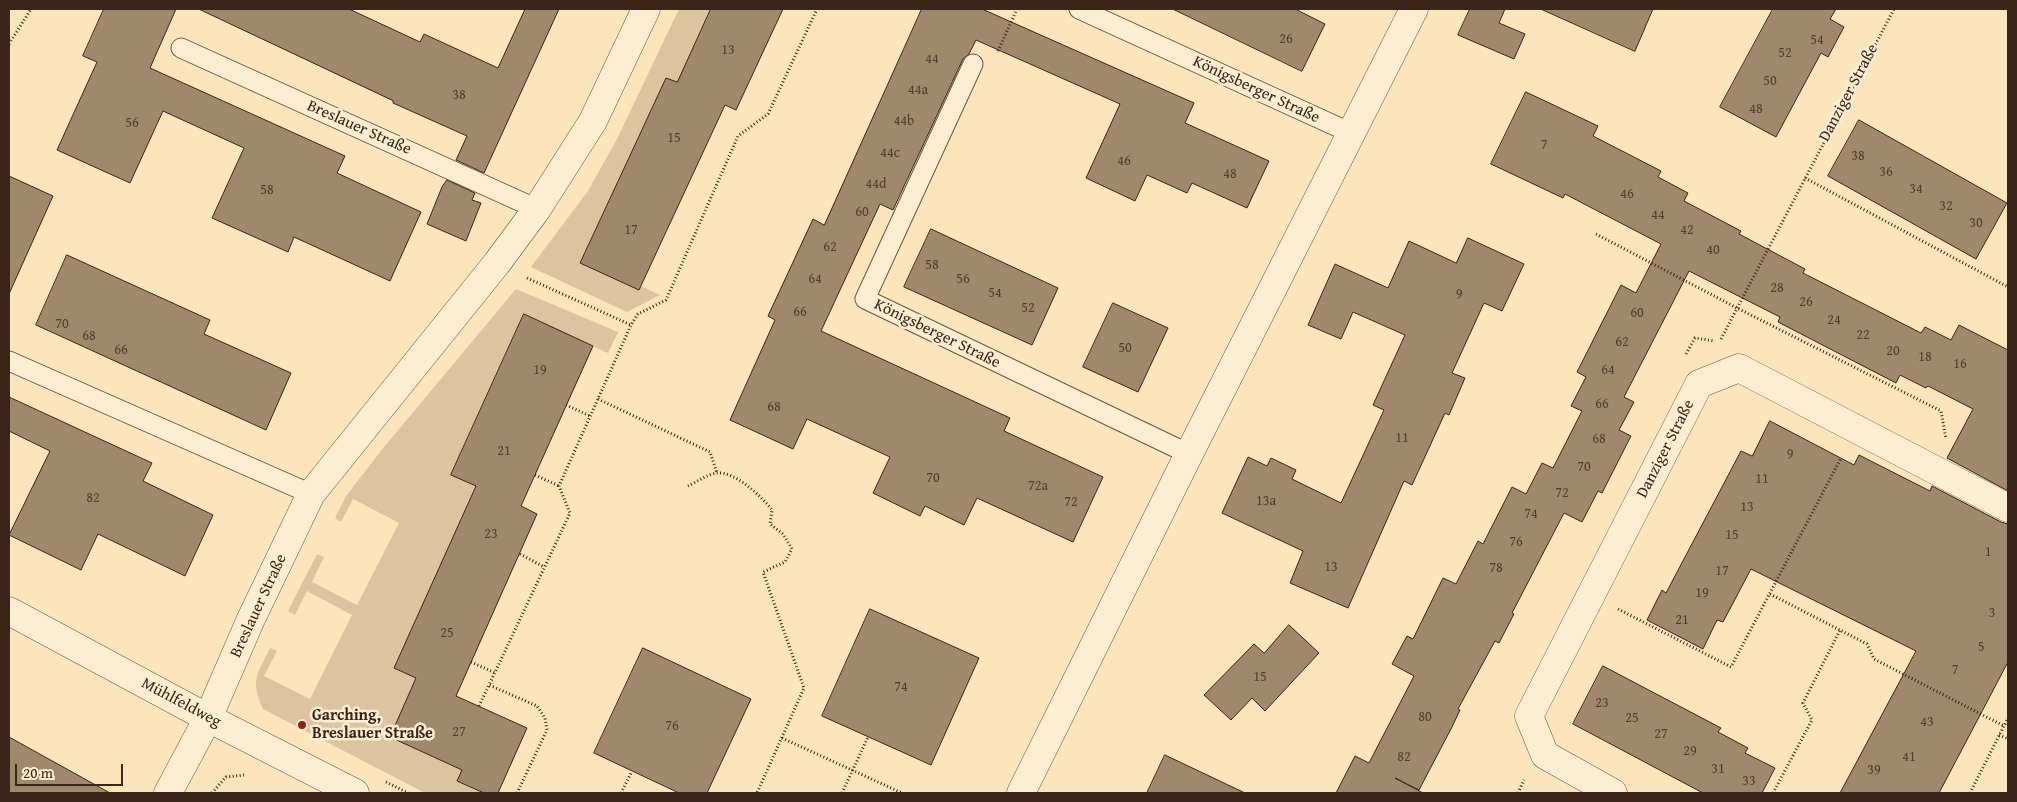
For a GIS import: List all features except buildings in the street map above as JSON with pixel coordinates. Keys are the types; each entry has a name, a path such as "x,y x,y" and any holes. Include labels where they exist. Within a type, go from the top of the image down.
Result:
{"street":[{"name":"Breslauer Straße","path":"168,793 208,718 251,619 311,494 497,263 537,209 593,121 646,9"},
{"path":"1021,793 1189,454 1414,9"},
{"name":"Danziger Straße","path":"1613,793 1545,755 1529,716 1699,384 1739,368 2008,508"},
{"name":"Mühlfeldweg","path":"9,611 208,718 355,793"}],"lane":[{"name":"Königsberger Straße","path":"1079,9 1351,133"},
{"name":"Breslauer Straße","path":"181,48 537,209"},
{"name":"Königsberger Straße","path":"973,64 865,300 1189,454"},
{"path":"9,361 311,494"}],"path":[{"path":"9,44 31,9"},
{"path":"559,486 631,325 638,314 666,300 738,136 768,114 817,9"},
{"path":"973,64 989,71 1017,9"},
{"name":"Danziger Straße","path":"1720,341 1894,9"},
{"path":"1805,178 2008,288"},
{"path":"1596,234 1737,308 1941,410 1947,447"},
{"path":"497,263 631,325"},
{"path":"598,399 710,452 717,473"},
{"path":"566,405 590,416"},
{"path":"1592,594 1731,667 1843,453"},
{"path":"688,486 717,473 730,476 762,498 772,510 770,524 783,534 792,549 785,562 763,572 804,688 757,793"},
{"path":"479,706 570,514 559,486 535,475"},
{"path":"520,554 544,568"},
{"path":"1770,594 1867,644 1874,659 2004,726"},
{"path":"1773,793 1812,720 1803,703 1840,630"},
{"path":"471,662 495,673"},
{"path":"489,684 537,706 546,718 547,730 516,793"},
{"path":"1970,793 2008,718"},
{"path":"1999,735 2008,739"},
{"path":"842,793 868,737"},
{"path":"782,738 902,793"},
{"path":"621,793 632,771"},
{"path":"212,793 226,778 253,775"},
{"path":"382,780 408,793"}],"shaded area":[{"path":"679,9 711,9 677,82 666,78 580,262 639,290 641,286 660,295 627,312 531,267 588,191 617,139"},
{"path":"516,289 618,332 608,353 524,315 451,475 476,486 394,668 416,678 390,737 462,770 457,781 484,793 425,793 263,709 257,691 257,678 270,648 277,651 264,676 310,699 352,615 307,591 295,615 288,611 317,554 324,557 312,582 357,605 399,523 353,499 341,522 335,518 346,496 384,447"}],"place":[{"name":"Garching, Breslauer Straße","path":"302,725"}]}
